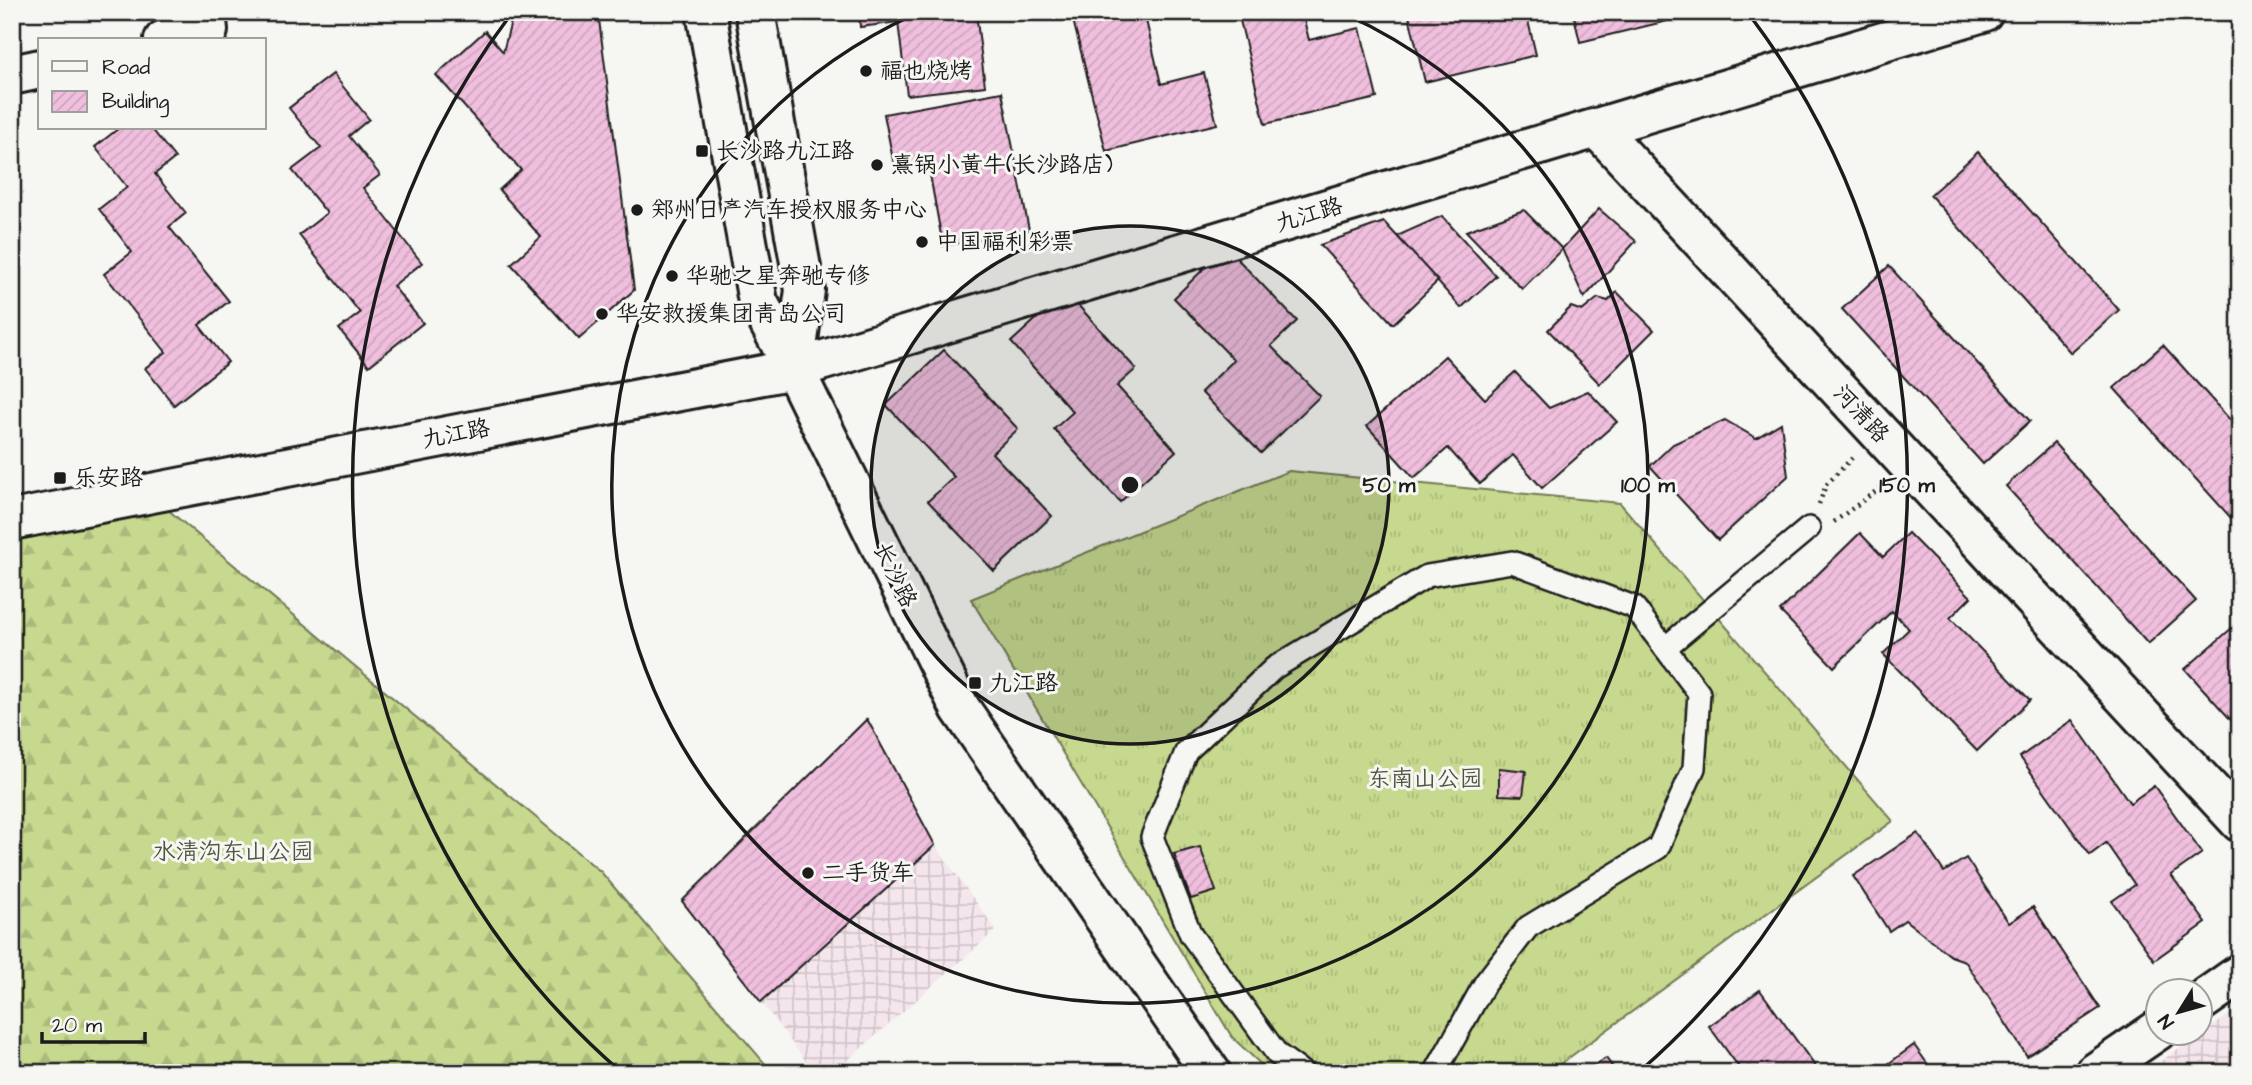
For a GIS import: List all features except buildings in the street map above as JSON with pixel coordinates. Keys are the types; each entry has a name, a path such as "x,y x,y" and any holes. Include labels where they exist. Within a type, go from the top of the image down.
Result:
{"street":[{"path":"173,38 208,30 206,12"},
{"name":"长沙路","path":"706,12 758,302 794,369 960,708 1211,1073"},
{"path":"755,12 805,290 794,369"},
{"name":"九江路","path":"12,520 794,369 1598,129 1969,14"},
{"path":"12,75 38,69"},
{"name":"河清路","path":"1598,129 2240,822"},
{"path":"2214,992 2240,974"},
{"path":"2095,1073 2144,1040"}],"lane":[{"path":"1665,648 1810,527"},
{"path":"1294,1073 1277,1054 1191,935 1152,838 1186,752 1274,668 1427,576 1512,562 1634,607 1699,693 1695,768 1658,848 1528,927 1485,983 1435,1073"},
{"path":"1277,1054 1303,1073"}],"path":[{"path":"1810,527 1826,485 1878,432"},
{"path":"1810,527 1838,522 1874,495 1907,463"}],"shaded area":[{"path":"935,845 996,930 833,1073 815,1073 761,1002"},
{"path":"2240,1008 2240,1073 2143,1073 2183,1046 2214,1046 2214,1025"}],"green space":[{"name":"东南山公园","path":"1289,471 1620,503 1893,821 1548,1073 1270,1073 1232,1037 971,599"},
{"name":"水清沟东山公园","path":"167,509 601,872 773,1073 12,1073 12,537"}],"place":[{"name":"福也烧烤","path":"866,71"},
{"name":"长沙路九江路","path":"702,151"},
{"name":"熹锅小黄牛(长沙路店)","path":"877,165"},
{"name":"郑州日产汽车授权服务中心","path":"637,210"},
{"name":"中国福利彩票","path":"922,242"},
{"name":"华驰之星奔驰专修","path":"672,276"},
{"name":"华安救援集团青岛公司","path":"602,314"},
{"name":"乐安路","path":"60,478"},
{"name":"九江路","path":"975,683"},
{"name":"二手货车","path":"808,873"}]}
